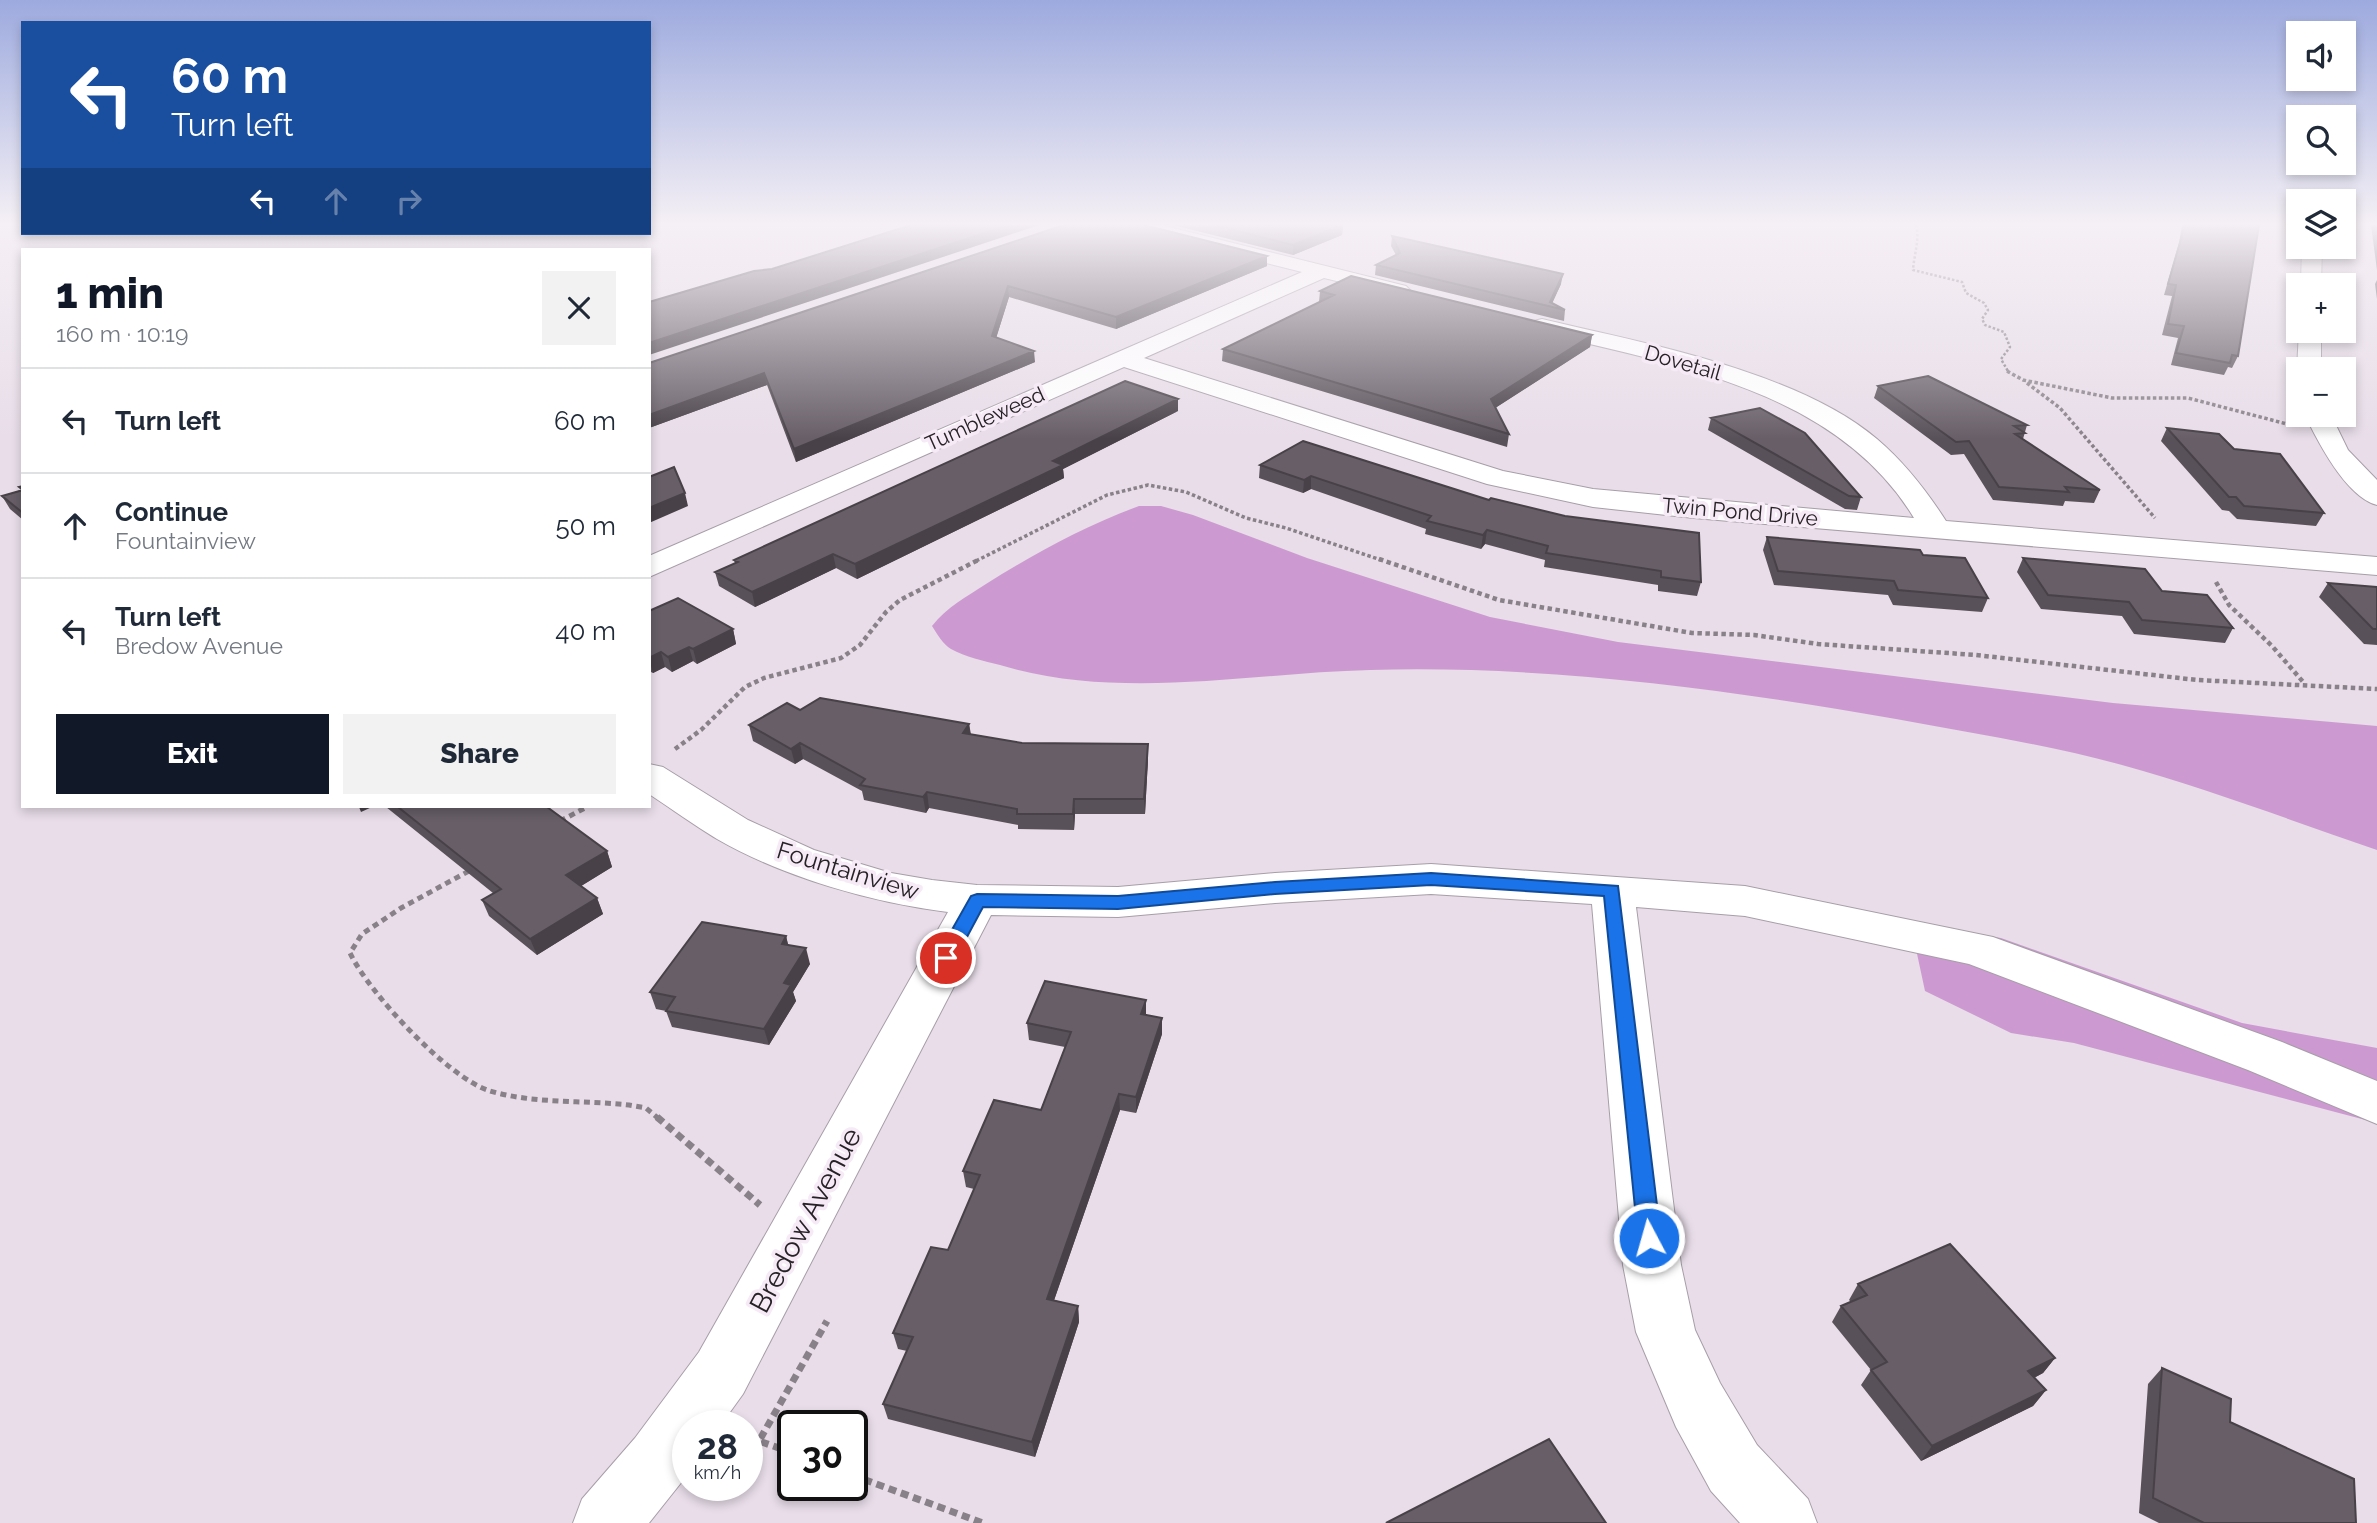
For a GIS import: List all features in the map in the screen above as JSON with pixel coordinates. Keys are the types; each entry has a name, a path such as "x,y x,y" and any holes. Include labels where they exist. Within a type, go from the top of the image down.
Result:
{"street":[{"name":"Tumbleweed","path":"651,567 1265,296"},
{"name":"Dovetail","path":"1515,319 1717,372 1809,408 1860,440 1885,461 1935,528"},
{"name":"Twin Pond Drive","path":"1122,359 1460,467 1529,486 1634,503 2377,566"},
{"path":"2323,427 2336,453 2377,496"},
{"name":"Fountainview","path":"660,764 733,830 799,860 889,888 977,900 1118,902 1275,888 1431,879 1745,901 1976,949 2264,1056 2377,1103"},
{"path":"1612,890 1652,1265 1666,1332 1698,1405 1734,1468 1784,1523"},
{"name":"Bredow Avenue","path":"606,1523 658,1461 721,1373 977,900"}],"path":[{"path":"1972,296 1984,303 1988,310 1982,319 1985,325 2004,332 2010,347 2001,359 2008,372 2024,380 2112,398 2188,398 2275,422 2286,422"},
{"path":"660,764 704,728 720,709 749,684 839,659 867,639 877,621 900,600 1107,495 1147,485 1186,492 1246,518 1286,528 1499,600 1692,633 1754,635 1818,644 1976,655 2197,680 2377,689"},
{"path":"552,826 585,808"},
{"path":"471,870 401,908 362,934 350,953 361,975 403,1021 457,1072 477,1086 507,1094 559,1101 625,1103 646,1108 763,1208 802,1223"},
{"path":"777,1447 759,1441 827,1321"},
{"path":"868,1481 983,1523"}],"shaded area":[{"path":"1139,506 1161,506 1193,515 1307,558 1490,617 1618,642 2113,703 2377,726 2377,850 2154,774 2066,751 1766,698 1568,675 1436,669 1324,672 1184,682 1091,681 1045,676 968,657 948,647 940,639 932,626 957,603 1061,541"},
{"path":"1943,929 2001,938 2242,1023 2377,1048 2377,1123 2074,1043 2011,1033 1925,991 1916,949"}],"building":[{"path":"669,296 792,296 651,342 651,301"},
{"path":"851,296 1005,296 992,336 1034,351 794,449 764,373 651,414 651,362"},
{"path":"1043,296 1168,296 1116,317"},
{"path":"1332,296 1433,296 1592,335 1491,399 1509,434 1223,349"},
{"path":"1507,296 1553,296 1550,302 1565,310"},
{"path":"2174,296 2248,296 2238,356 2232,355 2230,363 2176,353 2184,326 2168,324"},
{"path":"1928,376 2027,425 2014,426 2025,433 2015,434 2100,490 2065,487 2069,492 1999,487 1969,441 1956,442 1878,386"},
{"path":"1125,381 1178,399 1053,461 1063,465 855,564 833,554 752,592 715,572 738,562 734,560"},
{"path":"1760,408 1805,433 1861,497 1849,496 1711,418"},
{"path":"2167,428 2219,434 2234,449 2280,454 2324,513 2244,506 2236,497 2229,497"},
{"path":"1303,441 1489,500 1491,498 1565,516 1699,533 1701,582 1661,577 1661,571 1546,553 1548,546 1487,530 1483,535 1427,521 1431,516 1311,476 1304,480 1260,465"},
{"path":"674,467 685,493 651,507 651,476"},
{"path":"21,491 21,511 2,496"},
{"path":"1767,537 1920,550 1923,555 1965,558 1988,598 1898,590 1894,581 1778,571"},
{"path":"2023,558 2145,569 2162,591 2207,595 2233,628 2142,620 2129,602 2048,595"},
{"path":"2328,583 2377,587 2377,629 2373,629"},
{"path":"678,598 733,629 693,649 689,647 668,657 661,652 651,657 651,610"},
{"path":"820,698 969,724 963,733 1022,743 1148,744 1144,799 1074,799 1073,814 1017,814 1017,809 927,792 923,797 860,785 865,779 800,743 791,749 749,725 787,703 800,710"},
{"path":"399,808 548,808 607,851 566,875 597,898 530,939 482,900 501,889"},
{"path":"702,922 786,936 782,944 806,948 784,983 791,985 764,1029 666,1011 675,997 650,992"},
{"path":"1045,981 1146,1000 1141,1014 1162,1018 1136,1097 1119,1094 1047,1299 1078,1306 1032,1442 883,1404 913,1337 893,1333 931,1247 948,1250 980,1175 963,1171 994,1100 1041,1110 1071,1032 1027,1023"},
{"path":"1950,1244 2055,1358 2028,1371 2046,1390 1932,1446 1871,1370 1887,1362 1841,1306 1867,1295 1858,1284"},
{"path":"2162,1368 2231,1399 2230,1422 2354,1479 2356,1523 2204,1523 2153,1498"},
{"path":"1549,1439 1606,1523 1386,1523"}],"route":[{"path":"946,958 977,900 1118,902 1275,888 1431,879 1612,890 1649,1238"}]}
